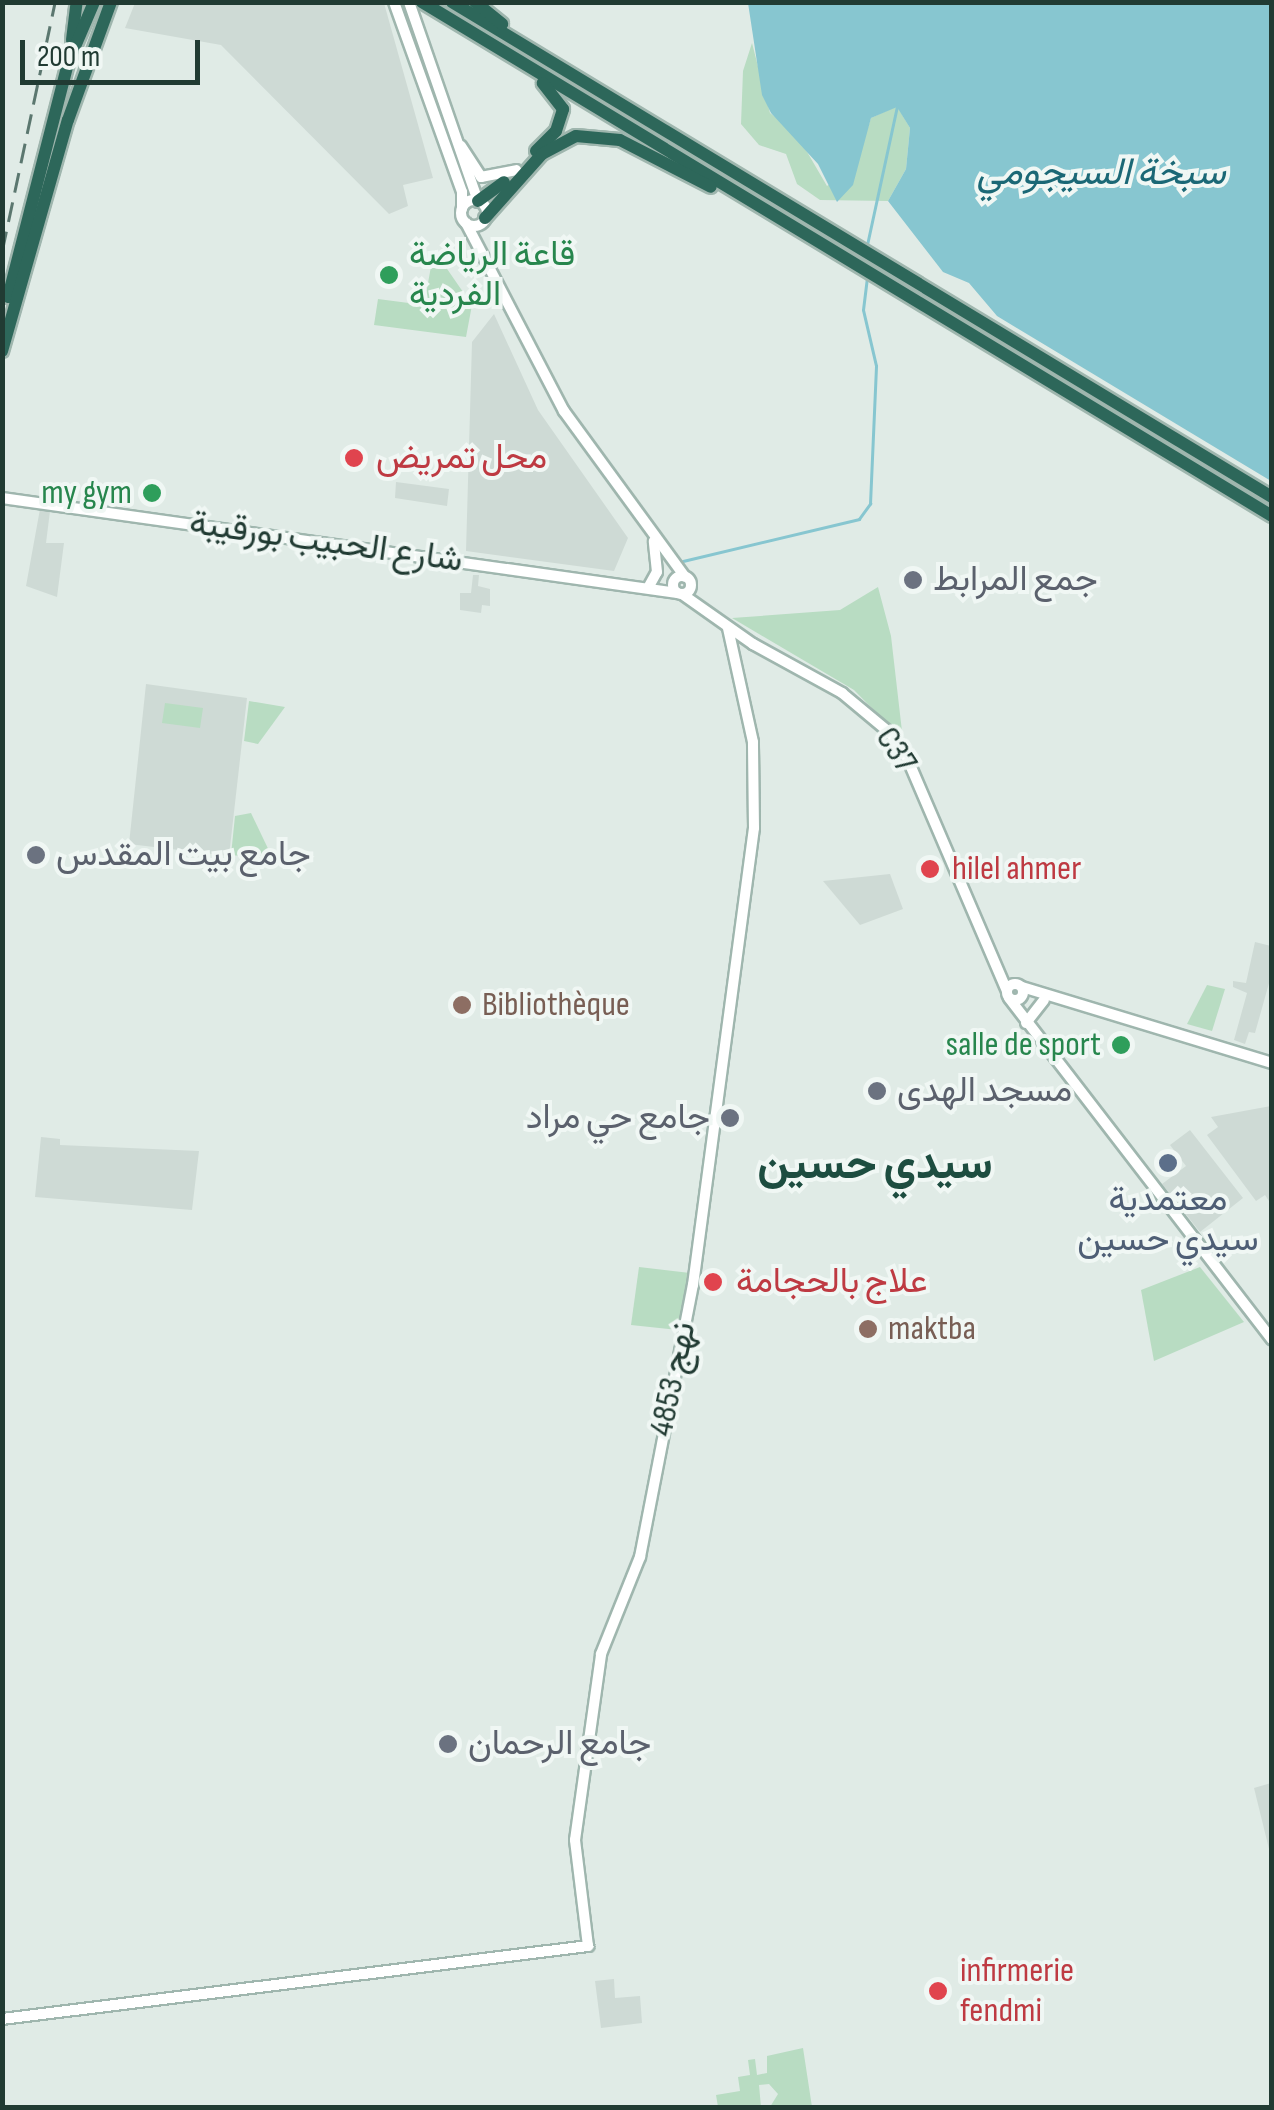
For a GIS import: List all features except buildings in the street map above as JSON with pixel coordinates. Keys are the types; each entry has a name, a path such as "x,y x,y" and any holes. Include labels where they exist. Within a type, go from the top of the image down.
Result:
{"highway":[{"path":"2,351 68,63 77,2"},
{"path":"68,63 94,2"},
{"path":"2,318 111,2"},
{"path":"422,2 742,201"},
{"path":"452,2 534,50 861,262 1272,497"},
{"path":"474,2 534,50"},
{"path":"478,201 556,130 563,109 553,90 502,51"},
{"path":"485,218 542,154 592,134 620,140 861,262"},
{"path":"885,276 1272,516"}],"main road":[{"name":"C37","path":"394,2 462,192 466,223 485,250 564,410 652,536 680,585 728,628 842,693 897,742 994,964 1016,993 1026,1025"},
{"path":"409,2 446,120 485,218 485,250"},
{"path":"446,120 481,177 516,170"},
{"path":"462,209 478,201"},
{"path":"466,223 485,218"},
{"name":"شارع الحبيب بورقيبة","path":"3,498 648,588 680,585"},
{"path":"648,588 657,572 652,536"},
{"name":"نهج 4853","path":"2,2019 588,1946 575,1840 602,1647 639,1562 693,1285 754,828 753,742 728,628"},
{"path":"1016,993 1060,1001"},
{"path":"1016,993 1060,1001 1272,1063"},
{"path":"1044,1000 1026,1025 1272,1340"}],"shaded area":[{"path":"135,3 384,3 433,178 403,185 408,206 389,214 221,45 125,28"},
{"path":"494,314 538,410 628,538 614,571 466,551 472,342"},
{"path":"396,482 449,489 447,506 395,498"},
{"path":"40,509 50,511 46,543 64,543 57,597 26,586"},
{"path":"473,575 479,575 478,586 490,589 490,606 482,605 481,613 460,610 460,593 471,593"},
{"path":"146,684 247,698 229,856 129,844"},
{"path":"890,874 903,909 860,925 823,881"},
{"path":"1255,942 1271,946 1271,976 1255,1033 1249,1032 1245,1044 1234,1040 1247,993 1233,987 1233,981 1246,983"},
{"path":"1272,1106 1271,1204 1265,1195 1256,1201 1207,1135 1218,1127 1211,1117"},
{"path":"1190,1130 1243,1198 1200,1232 1162,1184 1186,1166 1170,1145"},
{"path":"41,1137 60,1139 60,1145 199,1151 192,1210 35,1197"},
{"path":"1271,1783 1272,1849 1269,1849 1254,1788"},
{"path":"614,1979 615,1998 640,1996 642,2023 601,2028 595,1981"}],"green space":[{"path":"752,43 770,113 796,133 827,186 856,165 871,118 897,106 910,128 906,169 888,201 820,200 797,184 786,154 759,145 741,124 743,71"},
{"path":"434,250 472,305 466,337 374,325 378,299 424,305"},
{"path":"878,587 891,636 903,740 854,690 732,618 840,610"},
{"path":"249,701 285,707 258,744 244,741"},
{"path":"165,703 203,708 200,728 162,723"},
{"path":"251,813 273,859 231,855 235,816"},
{"path":"1207,985 1225,989 1212,1031 1187,1024"},
{"path":"639,1267 690,1273 678,1330 631,1325"},
{"path":"1200,1267 1244,1322 1154,1361 1141,1290"},
{"path":"803,2048 812,2107 770,2107 778,2094 769,2084 759,2085 761,2107 718,2107 716,2095 740,2091 738,2077 750,2075 748,2060 755,2059 757,2075 767,2073 767,2056"}],"water":[{"name":"سبخة السيجومي","path":"748,3 1271,3 1271,481 997,316 969,283 943,272 888,201 906,169 910,128 897,107 871,118 853,185 837,202 818,164 771,113 762,95"}],"waterway":[{"path":"867,245 897,106"},
{"path":"683,561 859,519 870,504 876,366 863,310 867,278"}],"railway":[{"path":"2,251 55,2"}],"place":[{"name":"قاعة الرياضة الفردية","path":"389,275"},
{"name":"محل تمريض","path":"354,458"},
{"name":"my gym","path":"152,493"},
{"name":"جمع المرابط","path":"913,580"},
{"name":"جامع بيت المقدس","path":"36,855"},
{"name":"hilel ahmer","path":"930,869"},
{"name":"Bibliothèque","path":"462,1005"},
{"name":"salle de sport","path":"1121,1045"},
{"name":"مسجد الهدى","path":"877,1091"},
{"name":"جامع حي مراد","path":"730,1118"},
{"name":"معتمدية سيدي حسين","path":"1168,1163"},
{"name":"علاج بالحجامة","path":"713,1282"},
{"name":"maktba","path":"868,1329"},
{"name":"جامع الرحمان","path":"448,1744"},
{"name":"infirmerie fendmi","path":"938,1991"}],"district":[{"name":"سيدي حسين","path":"875,1165"}]}
